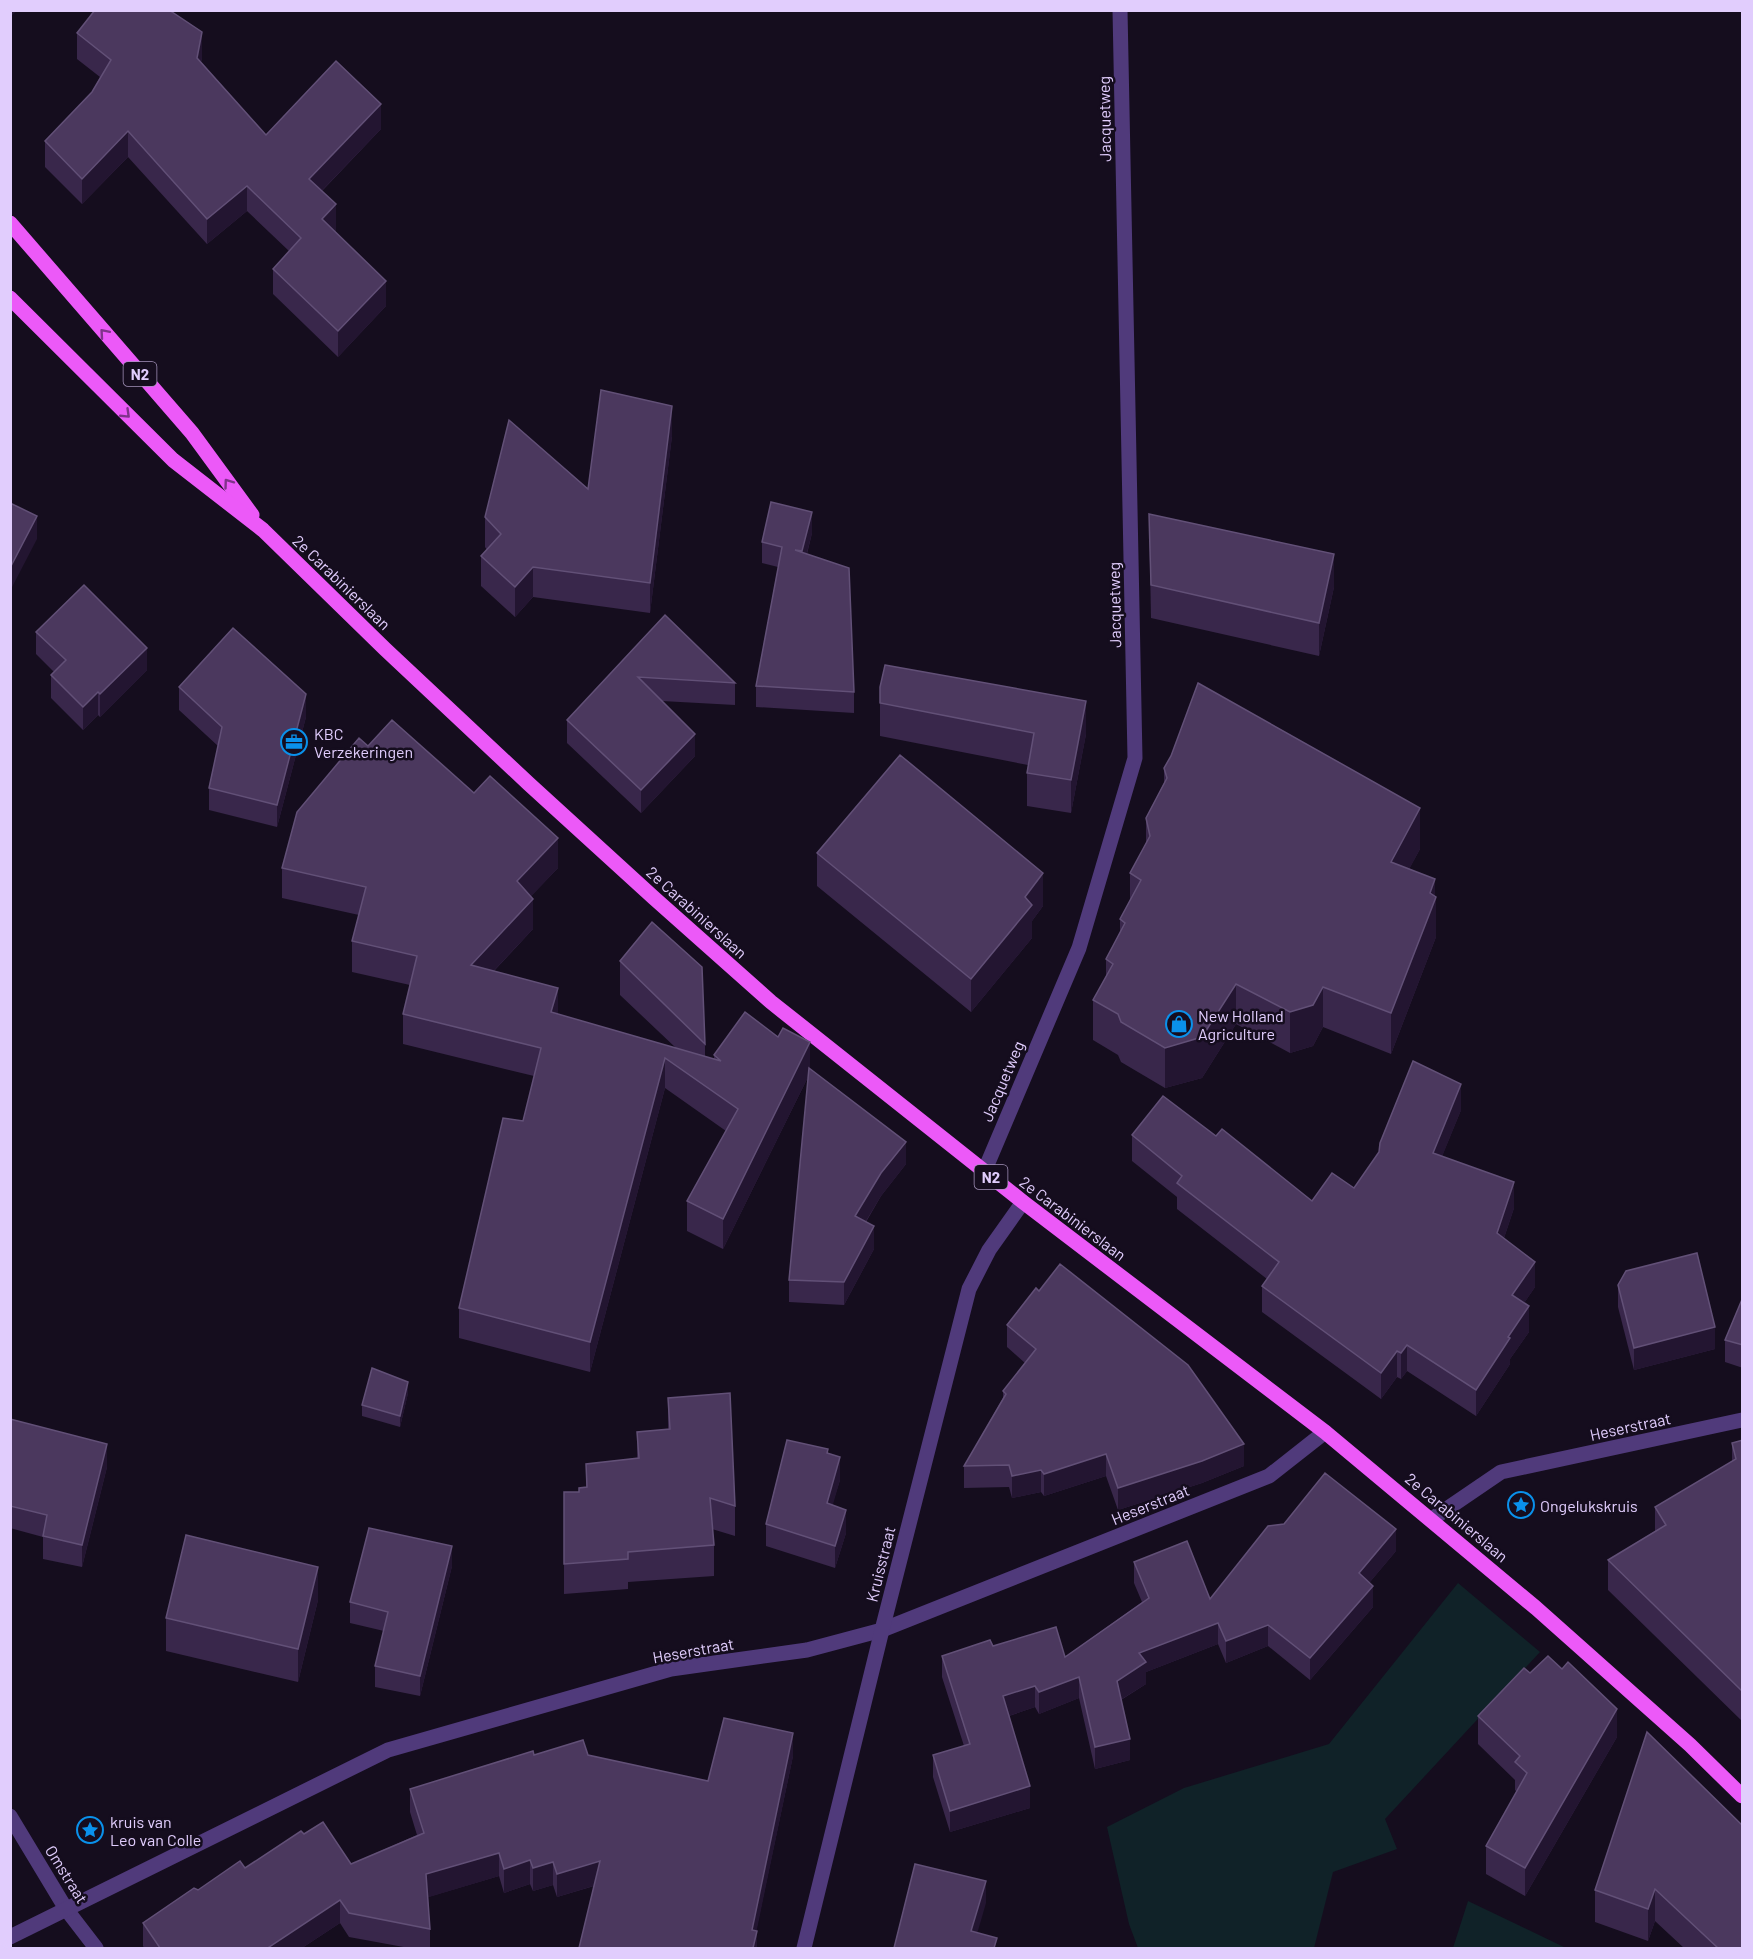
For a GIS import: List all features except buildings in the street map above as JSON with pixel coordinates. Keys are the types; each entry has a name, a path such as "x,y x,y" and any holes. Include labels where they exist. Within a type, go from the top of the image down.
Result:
{"main road":[{"name":"2e Carabinierslaan","path":"10,223 192,433 263,530"},
{"name":"2e Carabinierslaan","path":"10,298 173,460 263,530 385,650 654,898 771,1002 1023,1203 1325,1432 1432,1519 1682,1737 1743,1796"}],"street":[{"name":"Jacquetweg","path":"984,1172 1078,948 1135,758 1120,10"},
{"name":"Kruisstraat","path":"804,1948 969,1290 989,1250 1023,1203"},
{"name":"Heserstraat","path":"1432,1519 1502,1472 1743,1420"},
{"name":"Heserstraat","path":"10,1937 388,1750 671,1670 807,1650 882,1630 1269,1476 1325,1432"},
{"name":"Omstraat","path":"10,1816 66,1909 96,1948"}],"shaded area":[{"path":"1458,1583 1540,1652 1385,1819 1397,1849 1333,1872 1314,1948 1138,1948 1129,1924 1107,1827 1184,1788 1329,1744"},
{"path":"1468,1901 1566,1948 1453,1948"}],"place":[{"name":"KBC Verzekeringen","path":"294,742"},
{"name":"New Holland Agriculture","path":"1179,1024"},
{"name":"Ongelukskruis","path":"1521,1505"},
{"name":"kruis van Leo van Colle","path":"90,1830"}]}
